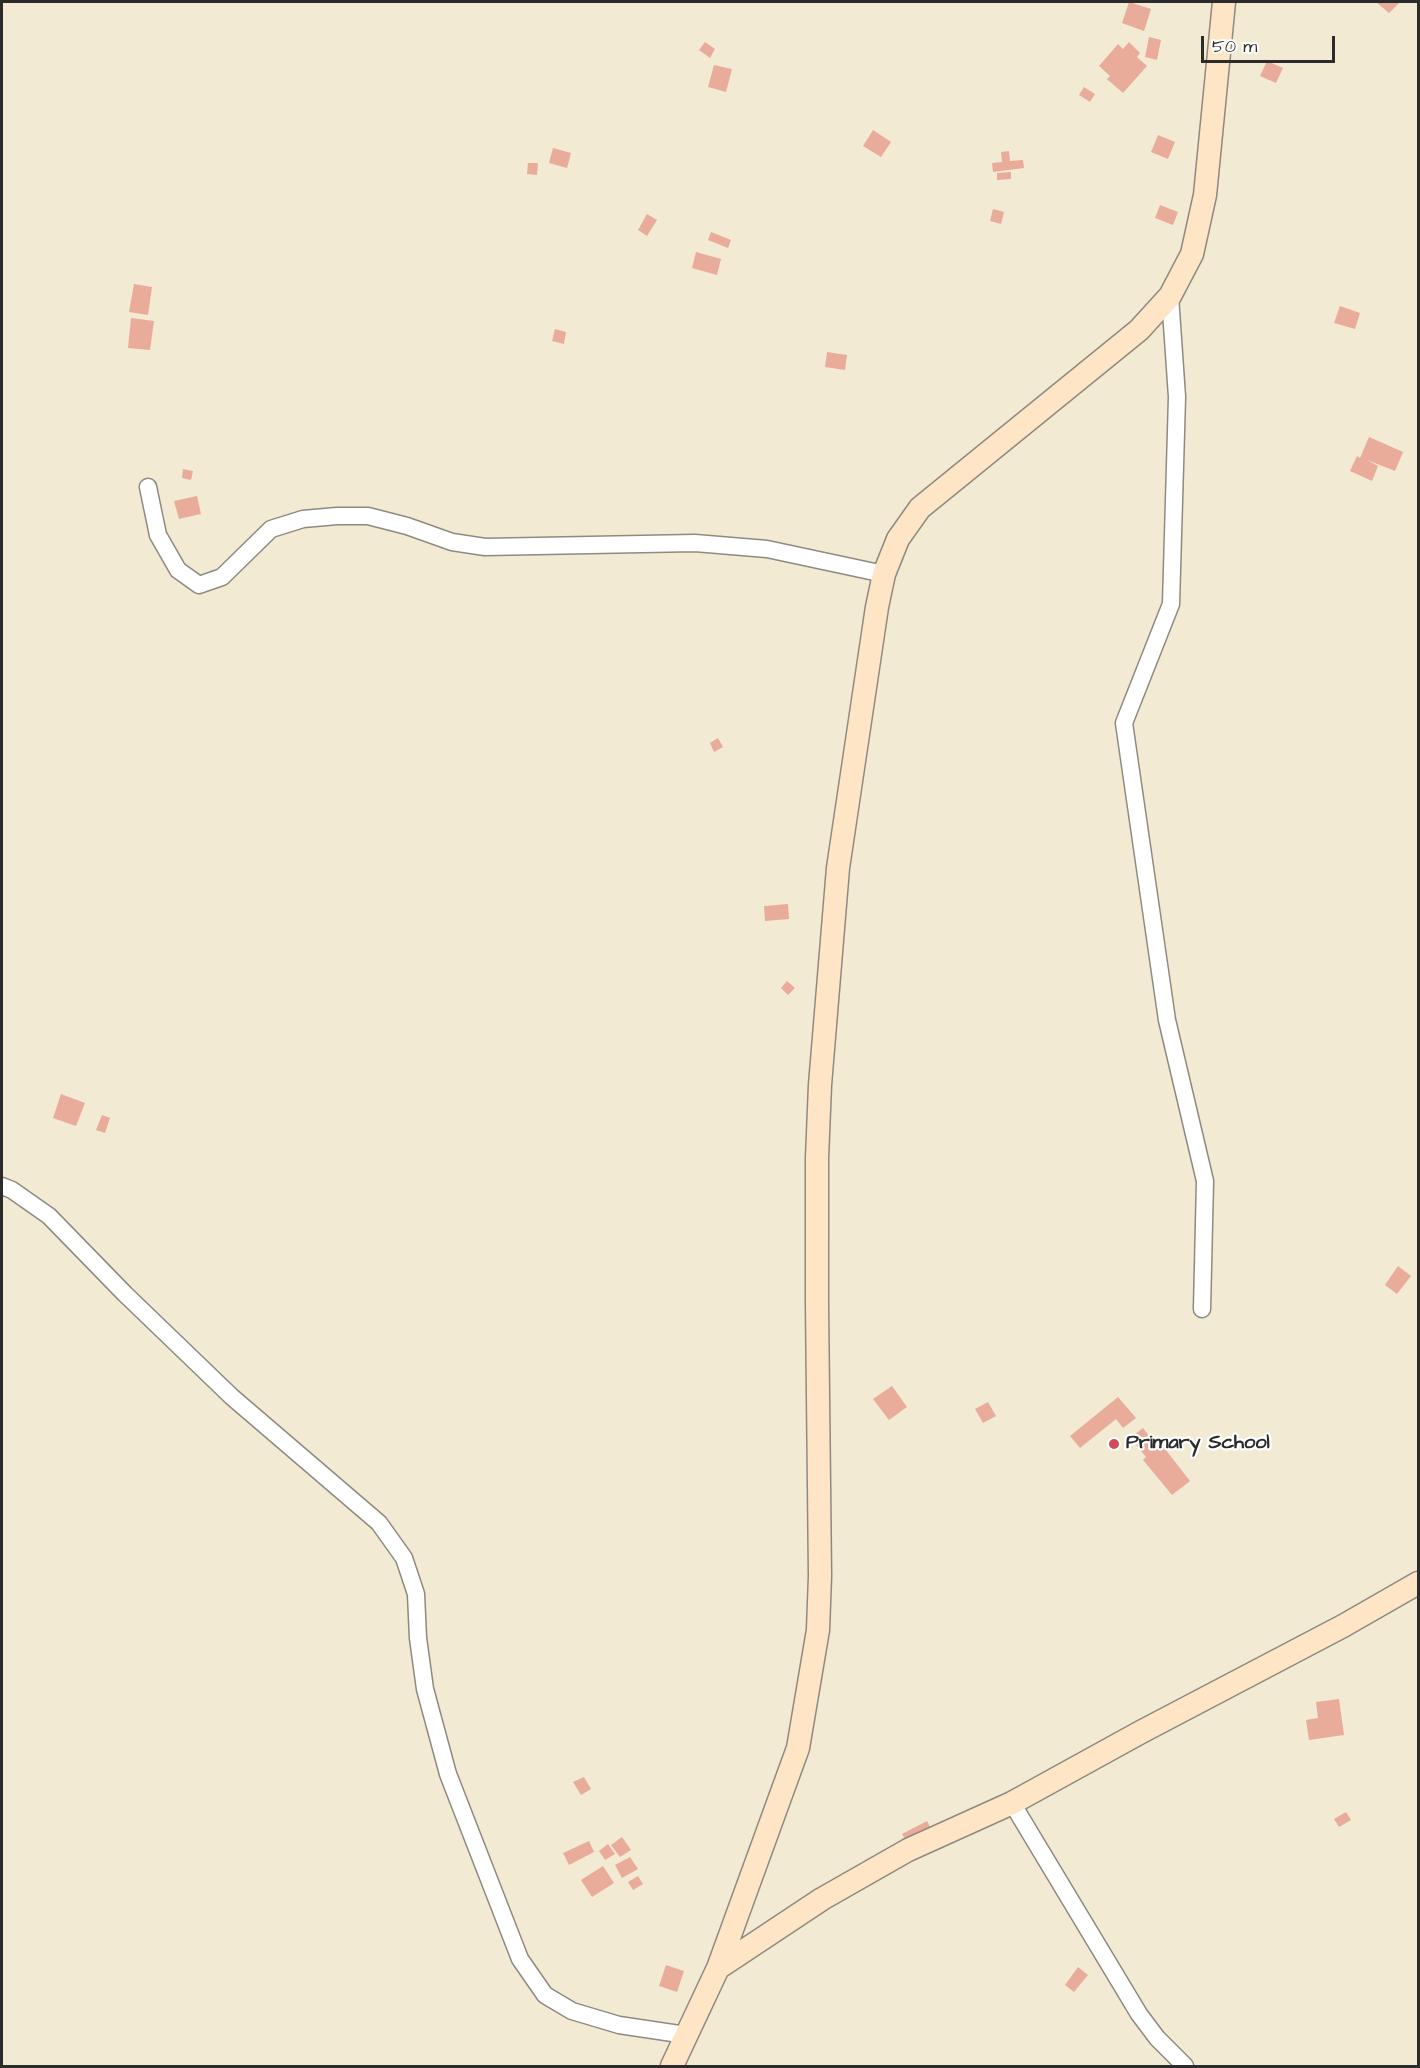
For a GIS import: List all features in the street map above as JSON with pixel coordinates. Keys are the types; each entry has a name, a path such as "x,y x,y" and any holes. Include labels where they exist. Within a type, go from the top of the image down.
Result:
{"main road":[{"path":"672,2067 717,1968 798,1748 818,1630 820,1576 817,1260 820,1084 838,868 877,607 884,574 898,539 920,508 1138,330 1170,296 1192,254 1205,195 1224,2"},
{"path":"717,1968 822,1899 908,1850 1012,1803 1141,1732 1284,1659 1419,1583"}],"street":[{"path":"1170,296 1177,397 1171,604 1124,723 1167,1020 1205,1181 1202,1309"},
{"path":"148,487 158,535 178,570 199,585 222,577 271,529 303,519 337,516 368,516 408,526 452,542 485,547 695,543 767,549 884,574"},
{"path":"2,1186 12,1190 49,1216 125,1294 232,1397 379,1523 404,1558 416,1594 424,1689 448,1774 520,1959 545,1995 572,2011 619,2025 686,2035"},
{"path":"1012,1803 1139,2014 1157,2038 1185,2067"}],"building":[{"path":"1129,2 1151,9 1144,31 1122,23"},
{"path":"1376,2 1397,2 1399,3 1389,13"},
{"path":"1149,37 1161,40 1157,60 1145,57"},
{"path":"705,42 715,49 710,58 699,50"},
{"path":"1129,42 1140,53 1137,57 1147,66 1123,93 1107,79 1110,76 1099,66 1118,44 1123,49"},
{"path":"1267,61 1283,68 1276,83 1260,76"},
{"path":"714,65 732,69 726,92 708,87"},
{"path":"1084,87 1095,94 1090,102 1079,95"},
{"path":"873,130 891,142 881,157 863,146"},
{"path":"1158,135 1175,142 1168,159 1151,152"},
{"path":"553,148 571,153 567,168 549,163"},
{"path":"1009,151 1010,161 1023,160 1024,168 993,172 992,163 1002,162 1001,152"},
{"path":"528,163 538,163 537,175 527,174"},
{"path":"1011,172 1011,179 997,180 997,173"},
{"path":"1160,205 1178,212 1173,225 1155,218"},
{"path":"993,209 1004,212 1001,224 990,221"},
{"path":"647,214 657,220 647,236 638,230"},
{"path":"711,232 731,240 728,248 708,240"},
{"path":"696,252 721,259 717,275 692,268"},
{"path":"134,284 152,287 148,315 129,312"},
{"path":"1340,306 1360,313 1355,329 1334,323"},
{"path":"131,318 154,321 150,350 128,348"},
{"path":"555,329 566,332 564,344 552,341"},
{"path":"827,352 847,355 845,370 825,367"},
{"path":"1369,437 1403,452 1395,471 1367,460 1378,466 1372,481 1350,471 1357,456 1360,458"},
{"path":"183,469 193,471 191,480 182,478"},
{"path":"197,496 201,514 179,519 174,501"},
{"path":"718,738 723,747 714,752 710,743"},
{"path":"788,904 789,919 765,921 764,906"},
{"path":"787,981 795,988 788,995 781,988"},
{"path":"61,1094 85,1103 76,1126 53,1118"},
{"path":"102,1115 110,1118 105,1133 96,1130"},
{"path":"1398,1266 1411,1276 1397,1294 1385,1285"},
{"path":"892,1386 907,1407 889,1420 873,1399"},
{"path":"1118,1397 1136,1418 1123,1428 1116,1419 1080,1448 1070,1436"},
{"path":"988,1402 996,1416 983,1423 975,1409"},
{"path":"1143,1428 1158,1448 1162,1445 1190,1481 1172,1495 1143,1460 1146,1457 1130,1438"},
{"path":"1339,1699 1344,1735 1309,1740 1306,1720 1318,1718 1316,1702"},
{"path":"584,1777 591,1789 581,1795 573,1782"},
{"path":"1346,1812 1351,1820 1339,1827 1334,1819"},
{"path":"927,1821 931,1829 907,1842 902,1834"},
{"path":"622,1837 631,1850 620,1857 611,1845"},
{"path":"589,1841 594,1852 569,1865 563,1853"},
{"path":"608,1844 615,1854 605,1860 599,1851"},
{"path":"630,1857 638,1869 622,1878 615,1865"},
{"path":"603,1866 614,1883 592,1897 581,1880"},
{"path":"638,1876 643,1884 633,1890 628,1882"},
{"path":"666,1965 684,1971 677,1992 659,1986"},
{"path":"1078,1967 1088,1975 1074,1992 1065,1985"}],"place":[{"name":"Primary School","path":"1114,1444"}]}
